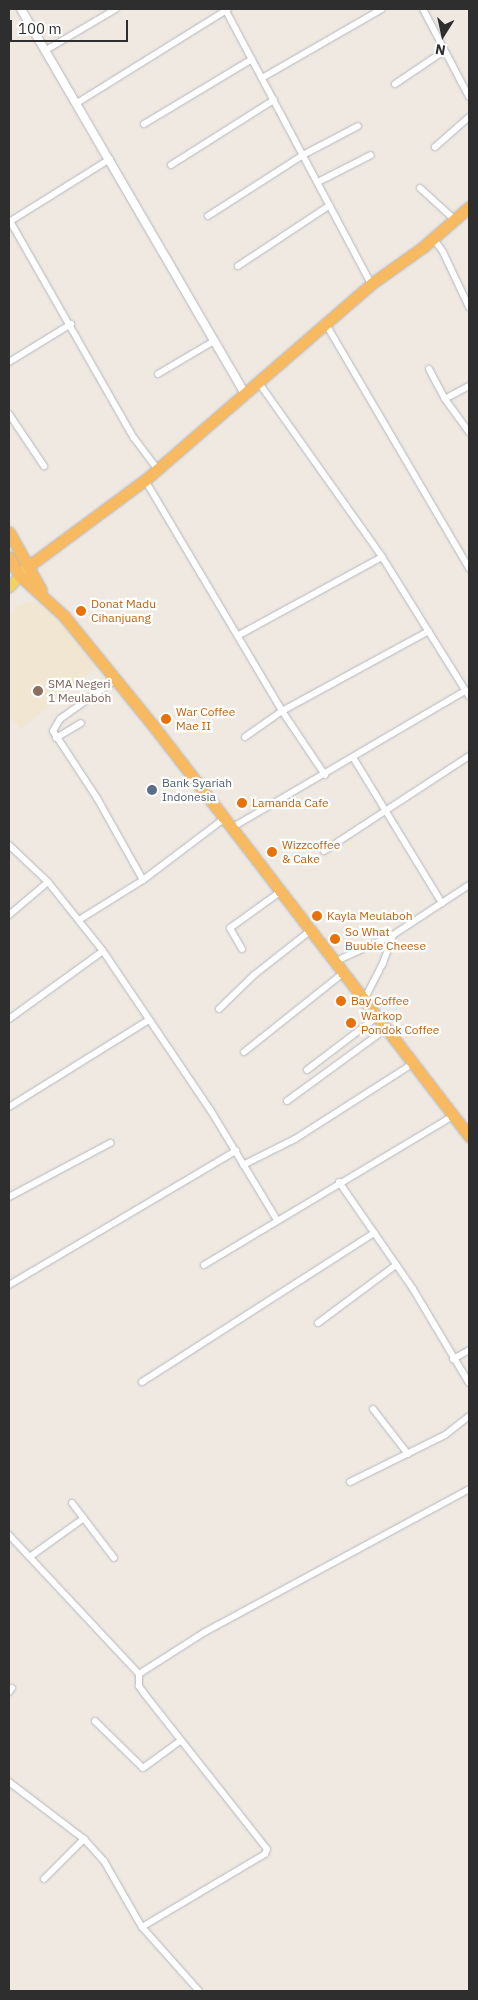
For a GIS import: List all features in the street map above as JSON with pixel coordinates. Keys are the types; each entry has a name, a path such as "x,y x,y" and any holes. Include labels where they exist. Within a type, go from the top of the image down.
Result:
{"highway":[{"path":"30,565 145,480 327,326 371,284 433,238 469,208"},
{"path":"9,532 30,565 42,592"},
{"path":"9,558 20,574 42,592 225,818 342,974 378,1016 455,1115 469,1136"}],"main road":[{"path":"9,588 30,565"}],"street":[{"path":"21,9 246,395"},
{"path":"46,50 116,9"},
{"path":"77,103 227,9 371,284"},
{"path":"262,78 382,9"},
{"path":"423,9 469,97"},
{"path":"395,84 444,51"},
{"path":"144,124 252,58"},
{"path":"171,166 274,100"},
{"path":"435,147 469,117"},
{"path":"208,216 303,155 358,126"},
{"path":"318,182 371,155"},
{"path":"110,159 10,222 71,324 134,438 157,468"},
{"path":"420,188 455,220"},
{"path":"238,266 330,205"},
{"path":"433,238 443,252 469,307"},
{"path":"9,362 71,324"},
{"path":"327,326 469,568"},
{"path":"158,374 214,341"},
{"path":"429,369 445,399 469,432"},
{"path":"232,828 467,694 382,556 259,383"},
{"path":"445,399 469,386"},
{"path":"9,414 44,466"},
{"path":"145,480 239,635 282,711 325,775"},
{"path":"239,635 382,556"},
{"path":"245,736 282,711 429,631"},
{"path":"115,680 60,719 54,726 56,738 97,798 143,880"},
{"path":"56,738 81,723"},
{"path":"324,851 388,811 469,756"},
{"path":"354,758 442,902"},
{"path":"79,920 143,880 225,818"},
{"path":"10,848 48,882 103,951 147,1021 236,1151 277,1220"},
{"path":"9,915 48,882"},
{"path":"334,963 393,935 469,885"},
{"path":"242,949 230,928 280,892"},
{"path":"219,1009 254,975 310,931"},
{"path":"364,1000 383,963 393,935"},
{"path":"9,1019 103,951"},
{"path":"244,1052 342,974"},
{"path":"307,1070 378,1016"},
{"path":"9,1107 147,1021"},
{"path":"287,1100 387,1028"},
{"path":"244,1165 296,1139 414,1063"},
{"path":"204,1265 339,1182 455,1115"},
{"path":"9,1197 110,1143"},
{"path":"9,1285 236,1151"},
{"path":"339,1182 396,1265 469,1383"},
{"path":"142,1382 374,1233"},
{"path":"318,1323 396,1265"},
{"path":"453,1359 469,1350"},
{"path":"373,1409 408,1454"},
{"path":"350,1482 445,1435 469,1416"},
{"path":"139,1674 205,1632 469,1489"},
{"path":"72,1502 114,1558"},
{"path":"31,1556 84,1518"},
{"path":"9,1535 31,1556 139,1674 139,1686 180,1741 264,1842 266,1852 142,1927"},
{"path":"95,1721 143,1768 180,1741"},
{"path":"9,1782 84,1839 104,1861 142,1927 198,1991"},
{"path":"44,1879 84,1839"}],"shaded area":[{"name":"SMA Negeri 1 Meulaboh","path":"29,602 49,604 99,665 21,729 9,717 9,617 15,607"}],"place":[{"name":"Donat Madu Cihanjuang","path":"81,611"},
{"name":"SMA Negeri 1 Meulaboh","path":"38,691"},
{"name":"War Coffee Mae II","path":"166,719"},
{"name":"Bank Syariah Indonesia","path":"152,790"},
{"name":"Lamanda Cafe","path":"242,803"},
{"name":"Wizzcoffee & Cake","path":"272,852"},
{"name":"Kayla Meulaboh","path":"317,916"},
{"name":"So What Buuble Cheese","path":"335,939"},
{"name":"Bay Coffee","path":"341,1001"},
{"name":"Warkop Pondok Coffee","path":"351,1023"}]}
